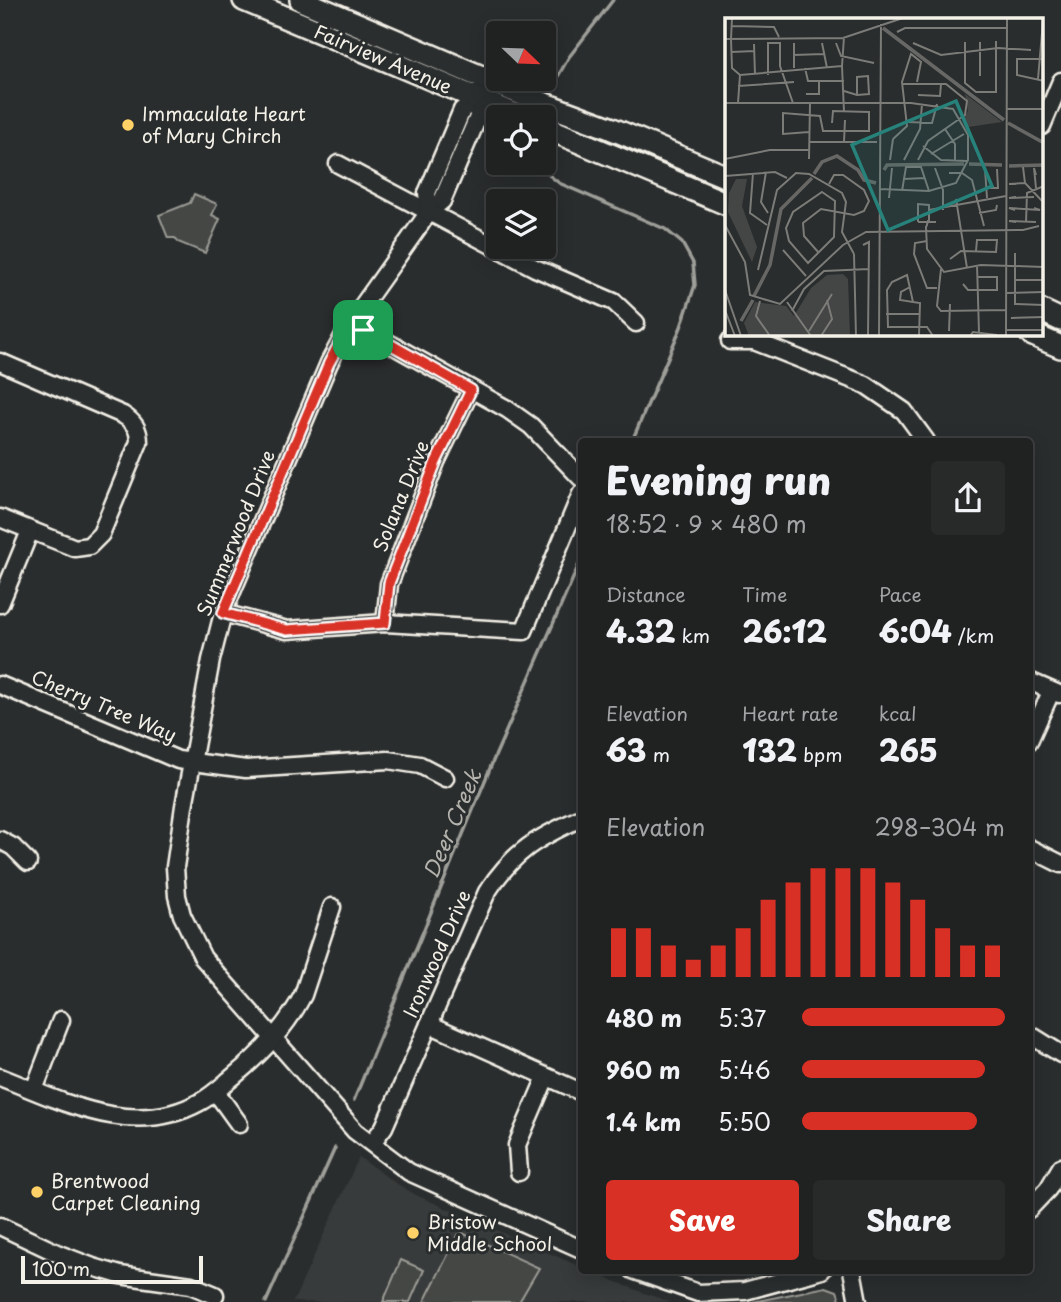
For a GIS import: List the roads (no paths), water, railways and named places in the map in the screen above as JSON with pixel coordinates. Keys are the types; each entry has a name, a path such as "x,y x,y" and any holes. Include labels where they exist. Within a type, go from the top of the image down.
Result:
{"main road":[{"name":"Fairview Avenue","path":"244,0 493,105"},
{"name":"Fairview Avenue","path":"301,0 725,176"},
{"path":"556,132 725,203"},
{"path":"1044,312 1061,320"},
{"path":"1036,336 1061,347"}],"street":[{"name":"Summerwood Drive","path":"485,78 476,98 478,117 442,201 429,212 351,322 329,363 223,613 211,660 192,762 175,867 177,896 182,915 203,958 355,1131 408,1172 578,1248"},
{"path":"1044,121 1061,81"},
{"path":"338,163 535,268 614,302 636,323"},
{"path":"351,322 508,409 531,426 578,475"},
{"path":"730,341 754,341 866,385 904,411 924,438"},
{"path":"0,362 123,415 134,424 139,433 134,457 96,541 89,546 75,548 0,518"},
{"name":"Solana Drive","path":"385,623 389,583 436,462 471,390"},
{"path":"223,613 287,630 385,623 524,631 578,501"},
{"path":"0,604 30,531"},
{"path":"1033,683 1056,693 1033,734"},
{"name":"Cherry Tree Way","path":"0,685 178,760 246,769 388,760 420,765 445,778"},
{"name":"Ironwood Drive","path":"372,1143 384,1127 487,892 502,870 524,848 578,819"},
{"path":"0,840 13,847 28,862"},
{"path":"1033,850 1061,864"},
{"path":"0,1077 103,1115 156,1117 201,1101 274,1040 303,995 332,906"},
{"path":"34,1090 61,1020"},
{"path":"429,1024 578,1091"},
{"path":"1033,1036 1061,1054"},
{"path":"519,1172 517,1145 546,1077"},
{"path":"216,1091 239,1124"},
{"path":"1033,1205 1048,1189 1061,1167"},
{"path":"2,1232 120,1275 191,1285 215,1295"},
{"path":"644,1274 698,1293 745,1291 807,1274"},
{"path":"853,1274 858,1302"}],"waterway":[{"name":"Deer Creek","path":"556,80 569,57 613,0"},
{"name":"Deer Creek","path":"549,175 559,183 665,229 682,243 693,263 695,285 681,327 633,438"},
{"name":"Deer Creek","path":"354,1100 493,761 578,567"},
{"name":"Deer Creek","path":"266,1302 335,1148"}],"place":[{"name":"Immaculate Heart of Mary Chirch","path":"128,125"},
{"name":"Brentwood Carpet Cleaning","path":"37,1192"},
{"name":"Bristow Middle School","path":"413,1233"}]}
